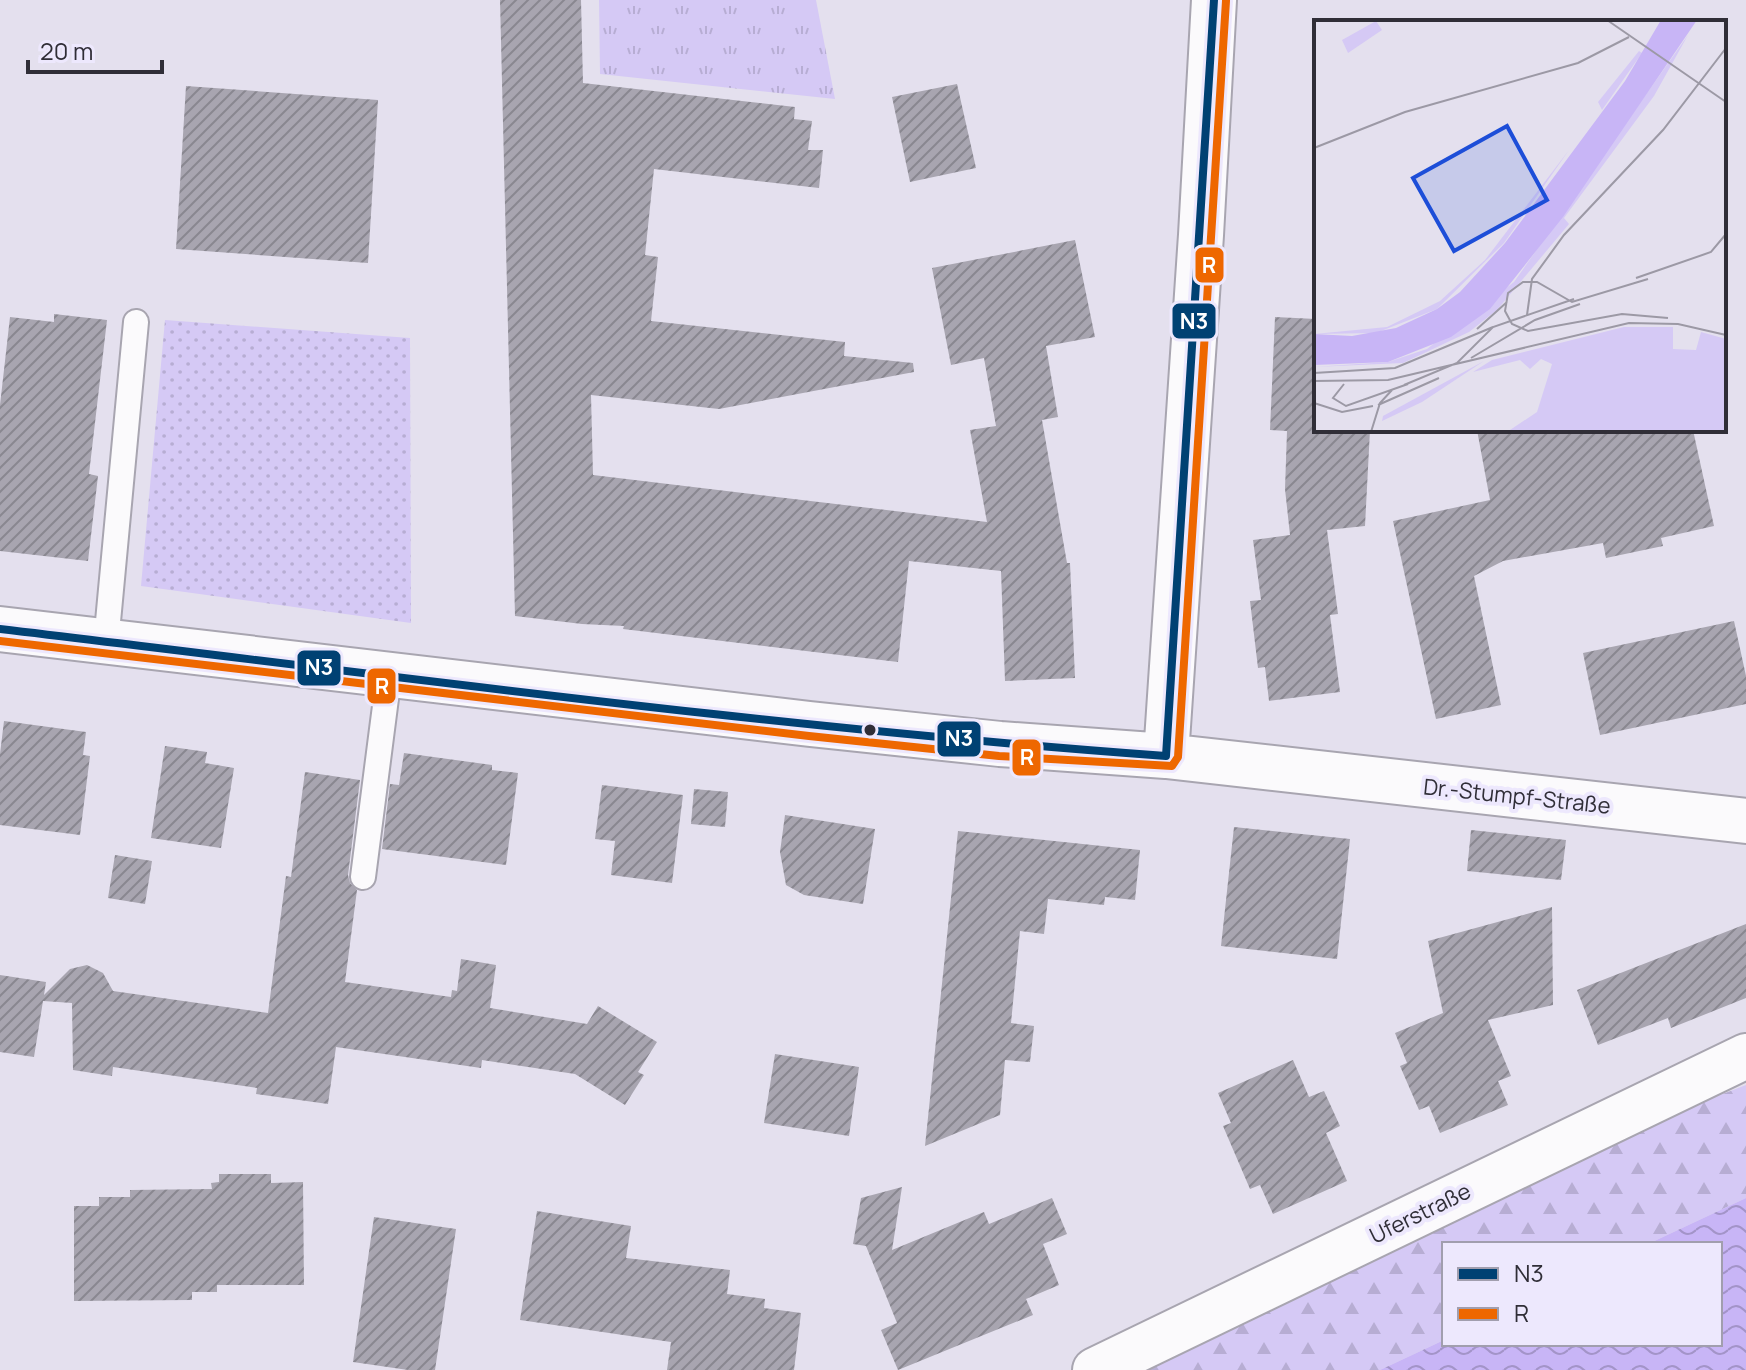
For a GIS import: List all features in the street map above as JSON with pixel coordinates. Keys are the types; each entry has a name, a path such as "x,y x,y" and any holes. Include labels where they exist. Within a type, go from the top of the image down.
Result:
{"street":[{"path":"1166,756 1214,0"},
{"name":"Dr.-Stumpf-Straße","path":"0,629 915,736 1166,756 1746,821"},
{"name":"Uferstraße","path":"1095,1370 1746,1056"}],"lane":[{"path":"106,643 136,322"},
{"path":"363,877 389,675"}],"green space":[{"path":"599,0 816,0 835,99 600,74"},
{"path":"165,320 410,338 411,623 141,586"},
{"path":"1746,1085 1746,1198 1652,1242 1442,1242 1442,1341 1380,1370 1143,1370 1655,1120"}],"water":[{"path":"1746,1198 1746,1370 1380,1370 1442,1341 1442,1346 1722,1346 1722,1242 1652,1242"}],"building":[{"path":"500,0 581,0 583,83 795,107 794,119 812,121 808,150 823,150 819,188 654,169 645,255 658,257 651,321 845,342 844,356 913,363 914,372 719,409 591,395 593,475 987,522 970,430 996,426 984,358 951,365 932,268 1075,240 1095,337 1046,346 1058,417 1042,420 1067,563 1070,563 1075,678 1005,681 1001,571 909,561 898,662 623,629 624,626 515,616"},
{"path":"957,84 976,168 910,182 892,97"},
{"path":"186,86 378,100 368,263 176,249"},
{"path":"54,314 107,320 89,474 98,476 88,561 0,551 0,405 10,317 54,322"},
{"path":"1275,317 1314,319 1314,432 1370,432 1365,526 1327,530 1338,614 1330,615 1340,692 1269,701 1265,667 1258,668 1250,601 1261,600 1253,540 1290,535 1285,489 1287,431 1270,430"},
{"path":"1477,432 1693,432 1714,526 1661,538 1663,546 1606,558 1603,543 1503,561 1474,576 1501,705 1436,719 1393,521 1490,500"},
{"path":"1734,621 1746,676 1746,704 1600,735 1583,653"},
{"path":"4,721 86,732 83,755 90,756 80,835 0,825 0,754"},
{"path":"165,746 207,752 205,763 234,768 221,848 151,838"},
{"path":"404,753 492,765 492,770 518,773 506,865 382,849 390,784 399,785"},
{"path":"305,772 360,780 348,875 350,883 357,890 345,982 451,997 452,990 457,991 461,959 496,965 490,1008 587,1024 598,1006 657,1042 638,1072 644,1075 625,1105 575,1074 482,1060 481,1068 336,1047 328,1104 256,1094 257,1088 113,1067 112,1076 73,1070 72,1003 43,1001 34,1057 0,1052 0,975 46,982 44,995 70,969 87,965 103,973 113,991 268,1013 286,876 291,877"},
{"path":"602,785 683,795 672,883 611,875 615,841 595,839"},
{"path":"694,789 728,792 725,827 691,824"},
{"path":"785,815 875,829 863,904 804,895 786,885 780,852"},
{"path":"1234,827 1350,839 1337,959 1221,946"},
{"path":"1471,830 1566,840 1561,880 1467,871"},
{"path":"958,831 1140,850 1135,900 1105,897 1104,905 1048,899 1044,934 1020,931 1011,1023 1034,1026 1030,1062 1005,1060 1000,1115 925,1146"},
{"path":"115,855 152,861 145,904 108,898"},
{"path":"1552,907 1553,1005 1488,1020 1511,1076 1498,1081 1508,1105 1440,1133 1429,1106 1419,1110 1400,1066 1407,1063 1395,1033 1443,1013 1428,941"},
{"path":"1746,924 1746,998 1671,1028 1668,1018 1598,1045 1577,990"},
{"path":"775,1054 859,1067 849,1136 764,1123"},
{"path":"1293,1060 1309,1097 1324,1091 1340,1126 1326,1133 1347,1181 1273,1214 1260,1185 1250,1189 1223,1126 1231,1123 1218,1093"},
{"path":"219,1174 271,1174 271,1183 303,1182 304,1285 217,1285 217,1292 192,1292 192,1300 74,1301 74,1206 99,1206 99,1197 130,1197 130,1190 212,1189 211,1183 219,1182"},
{"path":"902,1187 892,1250 984,1212 989,1224 1052,1198 1067,1234 1043,1244 1059,1285 1026,1299 1033,1315 898,1370 881,1330 897,1323 866,1246 853,1244 861,1198"},
{"path":"537,1211 631,1226 626,1258 730,1270 727,1294 765,1299 764,1308 801,1313 794,1370 667,1370 671,1342 520,1320"},
{"path":"374,1217 456,1229 435,1370 408,1370 353,1362"}],"transit line":[{"name":"N3","path":"0,629 728,716 1166,756 1214,0"},
{"name":"R","path":"0,641 809,736 999,756 1172,766 1178,757 1226,1"}]}
